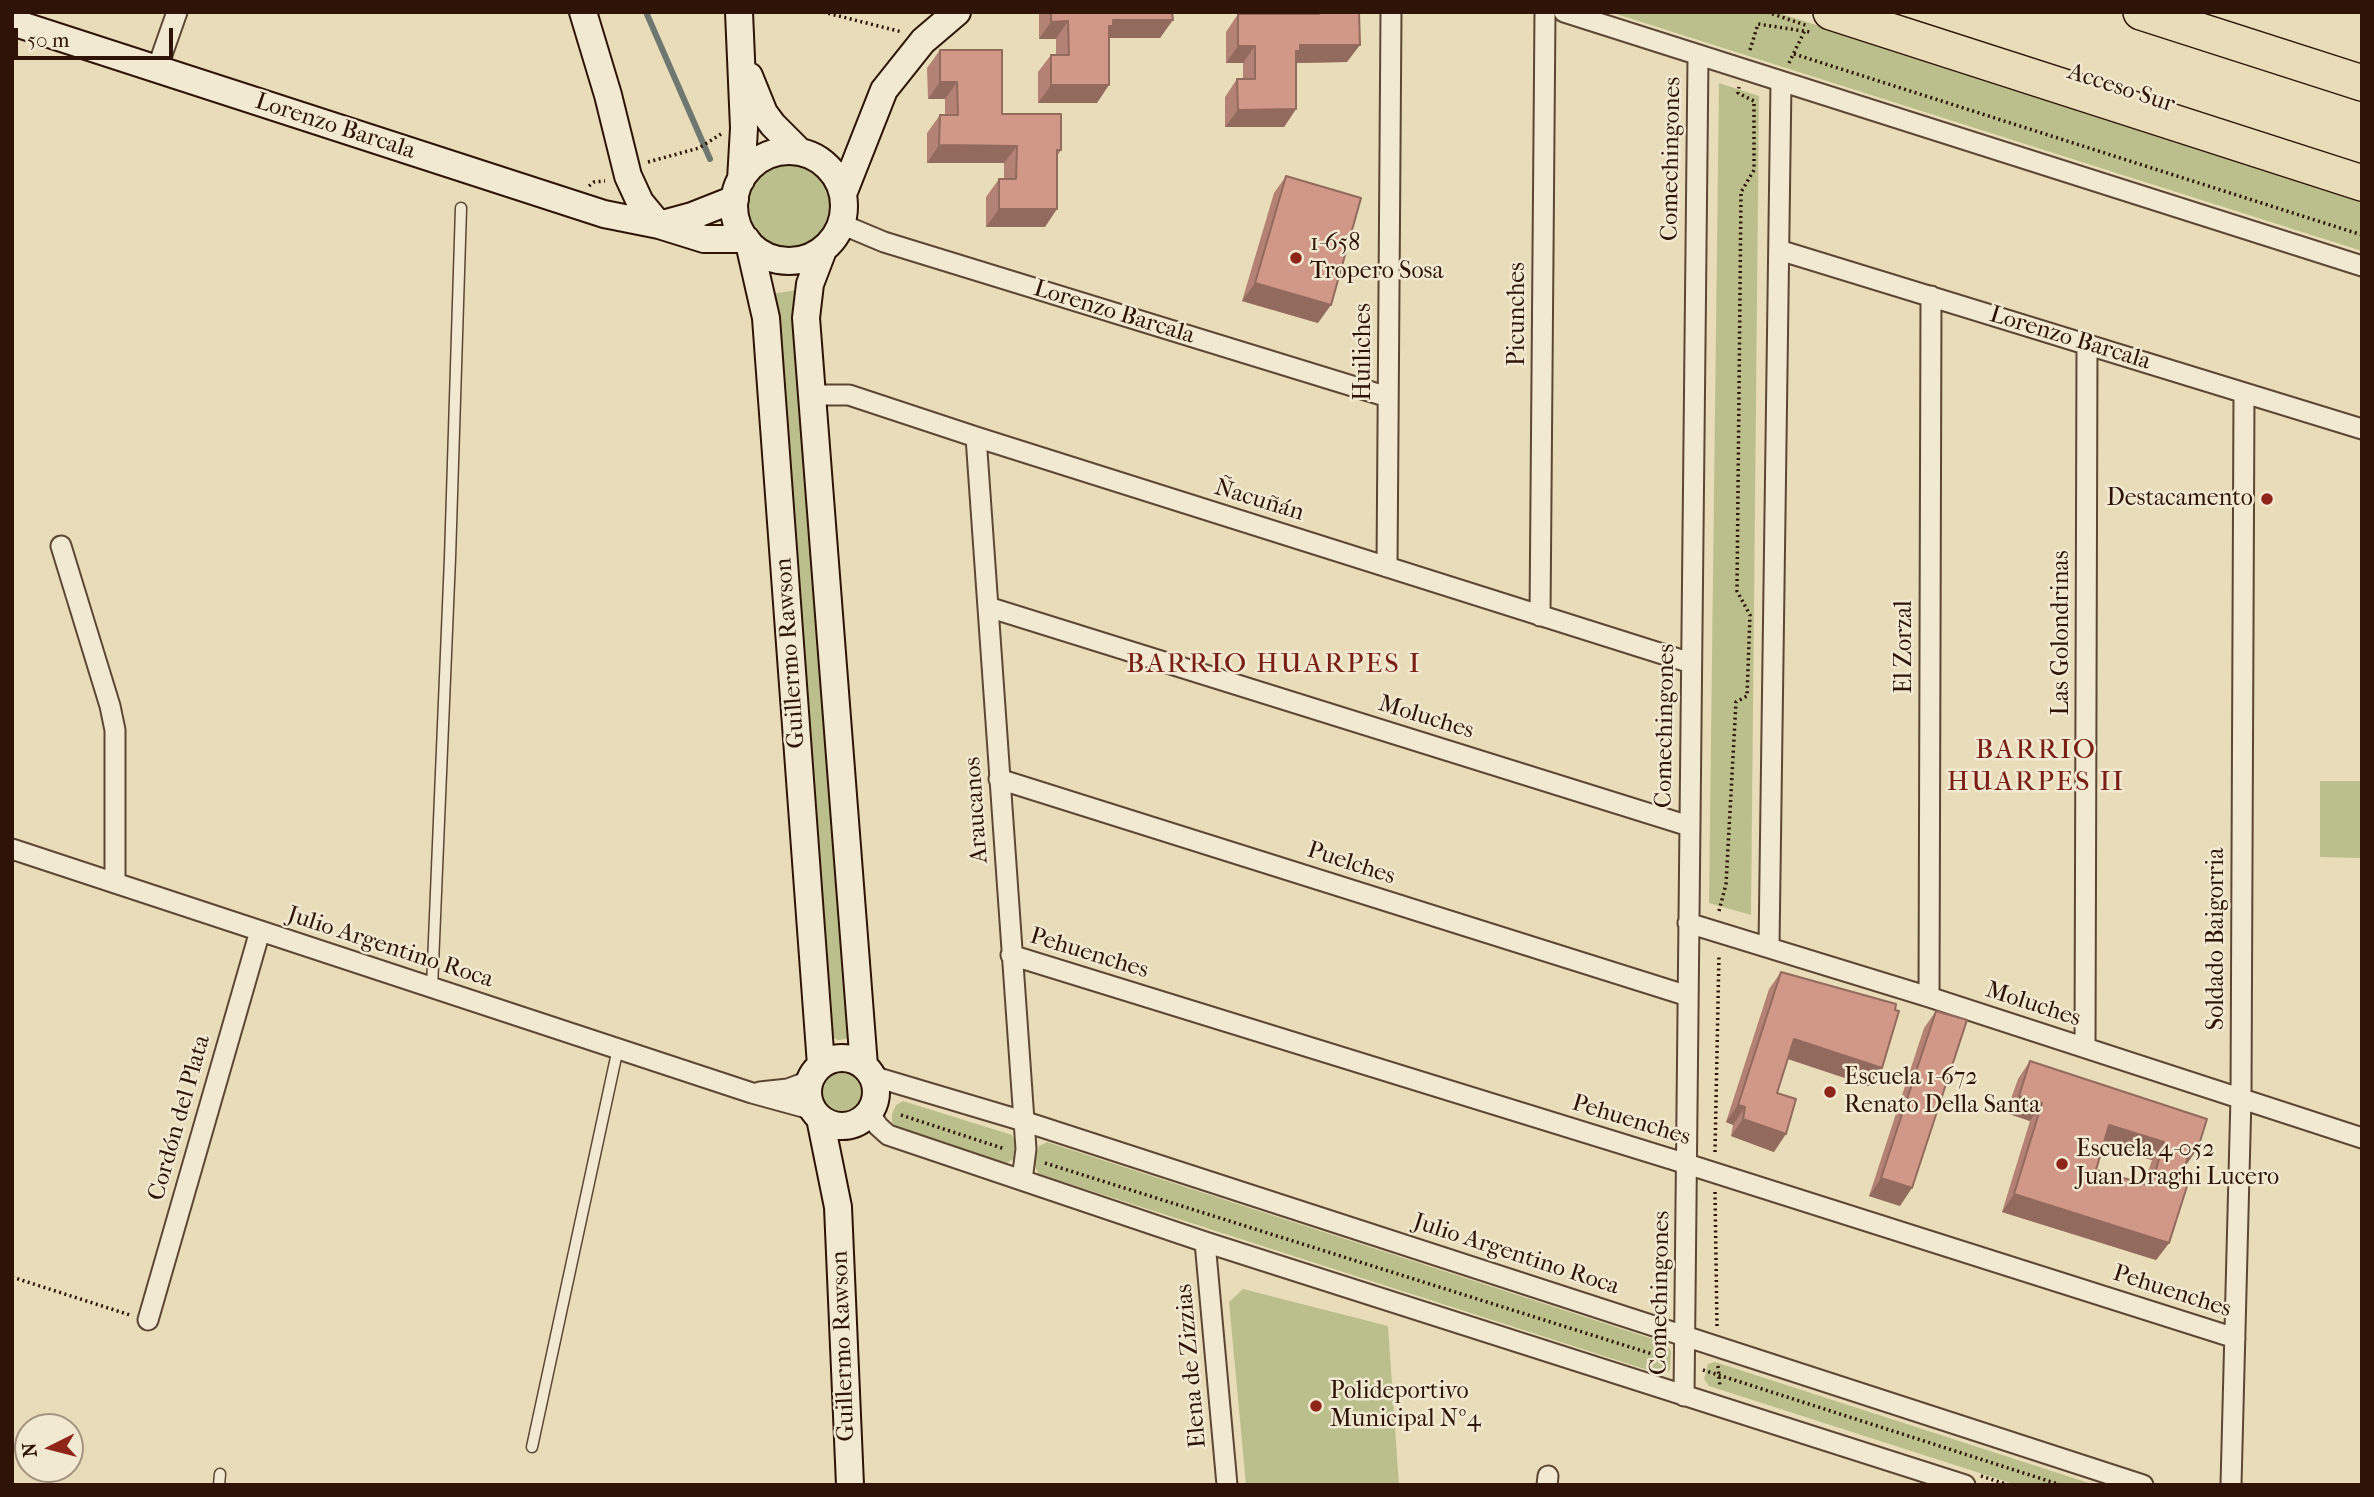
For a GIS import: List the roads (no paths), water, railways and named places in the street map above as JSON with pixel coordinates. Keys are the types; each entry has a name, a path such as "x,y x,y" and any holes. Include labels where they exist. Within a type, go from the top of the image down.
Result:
{"highway":[{"name":"Acceso Sur","path":"1881,12 2362,166"},
{"path":"2141,12 2362,83"},
{"path":"1818,21 2362,183"}],"main road":[{"path":"583,12 608,95 628,176 640,202 659,225"},
{"path":"738,189 753,164 768,155 784,151 800,152 817,158 830,169 843,194 841,224 834,238 823,250 809,258 795,261 780,260 761,253 748,241 737,223 738,189 744,128 739,12"},
{"path":"843,194 884,90 923,41 957,12"},
{"name":"Lorenzo Barcala","path":"12,22 604,214 659,225 704,239 748,241"},
{"path":"742,58 764,113 800,152"},
{"name":"Lorenzo Barcala","path":"659,225 692,216 738,189"},
{"name":"Guillermo Rawson","path":"748,241 766,318 816,1071"},
{"name":"Guillermo Rawson","path":"823,250 812,277 807,304 812,395 868,1071"},
{"path":"838,1058 856,1061 868,1071 876,1094 858,1119 828,1123 817,1114 808,1093 816,1071 838,1058"},
{"name":"Guillermo Rawson","path":"817,1114 838,1207 850,1485"},
{"name":"Guillermo Rawson","path":"838,1207 858,1119"}],"street":[{"path":"156,69 177,12"},
{"name":"Huiliches","path":"1387,567 1391,12"},
{"name":"Picunches","path":"1540,616 1545,12"},
{"path":"1564,12 1698,57 2362,266"},
{"name":"Comechingones","path":"1685,1381 1698,57"},
{"path":"1769,946 1781,82"},
{"name":"Lorenzo Barcala","path":"841,224 884,243 1388,397"},
{"name":"Lorenzo Barcala","path":"1779,250 2362,429"},
{"name":"El Zorzal","path":"1929,997 1931,296"},
{"name":"Las Golondrinas","path":"2085,1047 2087,345"},
{"name":"Soldado Baigorria","path":"2231,1485 2241,1097 2244,393"},
{"name":"Ñacuñán","path":"812,395 849,395 976,438 1691,663"},
{"name":"Araucanos","path":"976,438 1023,1121 1025,1156 1022,1180"},
{"path":"61,546 115,730 115,883"},
{"name":"Moluches","path":"988,607 1689,826"},
{"name":"Puelches","path":"999,779 1688,996"},
{"name":"Julio Argentino Roca","path":"12,849 817,1114"},
{"name":"Moluches","path":"1688,923 1929,997 2362,1138"},
{"name":"Cordón del Plata","path":"148,1320 260,931"},
{"name":"Pehuenches","path":"1012,955 1687,1164 2235,1338"},
{"name":"Julio Argentino Roca","path":"752,1093 788,1089 804,1083 816,1071"},
{"name":"Julio Argentino Roca","path":"868,1071 2143,1485"},
{"path":"858,1119 878,1126 888,1135 1205,1242 1685,1381 1967,1478"},
{"name":"Elena de Zizzias","path":"1205,1242 1227,1485"}],"lane":[{"path":"432,989 461,208"},
{"path":"532,1447 618,1048"}],"waterway":[{"path":"646,12 710,159"}],"place":[{"name":"1-658 Tropero Sosa","path":"1296,258"},
{"name":"Destacamento","path":"2267,499"},
{"name":"Escuela 1-672 Renato Della Santa","path":"1830,1092"},
{"name":"Escuela 4-052 Juan Draghi Lucero","path":"2062,1164"},
{"name":"Polideportivo Municipal Nº4","path":"1316,1406"}],"district":[{"name":"BARRIO HUARPES I","path":"1274,665"},
{"name":"BARRIO HUARPES II","path":"2036,767"}]}
